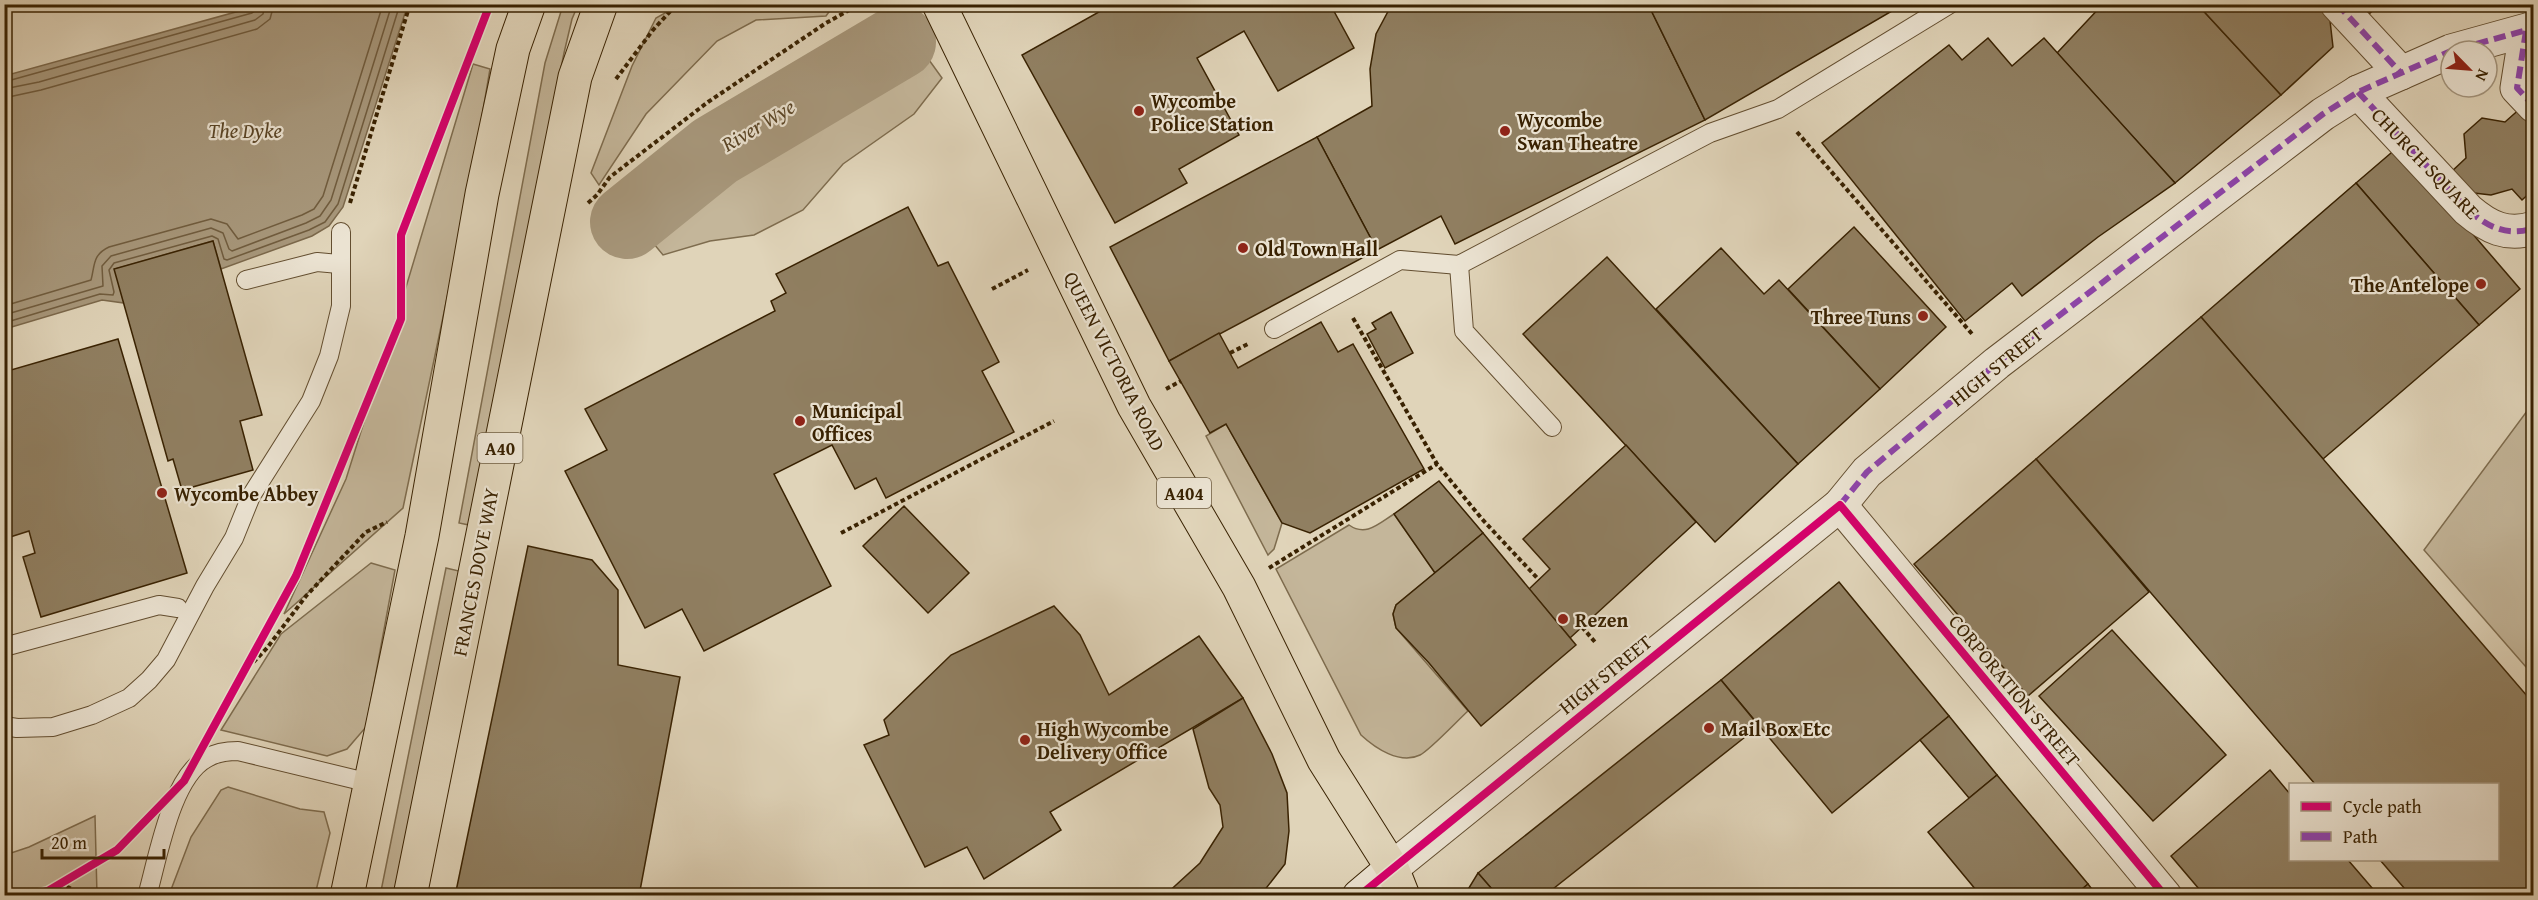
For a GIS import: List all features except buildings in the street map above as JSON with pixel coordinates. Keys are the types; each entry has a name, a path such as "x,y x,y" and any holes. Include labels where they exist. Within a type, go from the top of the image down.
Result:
{"main road":[{"path":"347,896 425,524 482,194 513,49 529,4"},
{"name":"FRANCES DOVE WAY","path":"410,896 575,77 601,4"},
{"name":"QUEEN VICTORIA ROAD","path":"939,4 1134,406 1239,587 1324,760 1397,882"}],"street":[{"path":"2337,4 2402,74"},
{"path":"2530,29 2517,88 2534,105"},
{"name":"HIGH STREET","path":"1359,896 1397,882 1840,505 1867,472 1997,363 2323,114 2358,92 2451,51 2530,29"},
{"name":"CHURCH SQUARE","path":"2358,92 2468,210 2484,223 2502,231 2523,231 2534,228"},
{"name":"CORPORATION STREET","path":"1840,505 2165,896"}],"lane":[{"path":"1274,330 1400,260 1459,265 1710,133 1778,109 1950,4"},
{"path":"4,726 53,727 92,715 129,698 166,660 205,586 234,538 251,496 311,401 329,357 341,306 339,264 341,232"},
{"path":"246,280 317,262 339,264"},
{"path":"1459,265 1464,331 1552,427"},
{"path":"4,647 159,605 178,608"},
{"path":"147,896 175,796 193,768 207,758 222,752 238,751 370,783"}],"path":[{"path":"341,232 410,4"},
{"path":"614,82 653,30 677,4"},
{"path":"581,209 597,195 610,177 708,102 826,22 860,4"},
{"path":"1778,109 1997,363"},
{"path":"1339,294 1437,464 1482,519 1539,580"},
{"path":"841,533 1054,421"},
{"path":"1239,587 1437,464"},
{"path":"243,673 267,648 306,596 366,532 392,520 425,524"},
{"path":"1582,627 1595,642"},
{"path":"238,683 263,638"},
{"path":"57,885 70,878"},
{"path":"57,885 85,896"}],"shaded area":[{"path":"681,4 834,5 826,16 756,20 717,41 646,114 599,185 591,173 632,66 656,18"},
{"path":"563,5 578,5 572,19 564,53 469,525 459,523 545,63"},
{"path":"919,46 942,78 914,114 843,164 803,210 754,235 710,241 663,255 640,227 721,157 877,62 906,49"},
{"path":"473,64 490,69 469,193 403,508 284,614 346,479"},
{"path":"2533,403 2533,675 2424,550"},
{"path":"1226,424 1282,523 1274,549 1268,555 1206,436"},
{"path":"1394,514 1435,573 1396,605 1393,614 1396,628 1468,711 1430,747 1412,758 1388,754 1361,735 1276,569 1349,525 1361,530 1372,528"},
{"path":"371,563 395,570 366,727 347,749 327,756 221,730 281,634"},
{"path":"446,568 459,571 395,895 380,896"},
{"path":"228,787 300,809 324,812 330,833 315,895 169,895 191,837 221,790"},
{"path":"95,816 97,895 5,895 5,855 29,847"}],"water":[{"name":"The Dyke","path":"261,5 406,5 343,207 329,226 312,236 221,269 213,241 115,269 124,303 102,300 5,329 4,76"}],"waterway":[{"name":"River Wye","path":"627,222 715,151 899,42"}],"marked path":[{"path":"2337,4 2401,73"},
{"path":"1840,505 1867,472 1997,363 2323,114 2358,92 2451,51 2534,28"},
{"path":"2526,31 2517,88 2534,106"},
{"path":"2358,92 2475,216 2491,226 2507,231 2524,231 2534,228"}],"cycle path":[{"path":"28,896 48,891 117,850 184,781 296,576 401,319 401,235 490,4"},
{"path":"1359,896 1840,505 2165,896"}],"place":[{"name":"Wycombe Police Station","path":"1139,111"},
{"name":"Wycombe Swan Theatre","path":"1505,131"},
{"name":"Old Town Hall","path":"1243,248"},
{"name":"The Antelope","path":"2481,284"},
{"name":"Three Tuns","path":"1923,316"},
{"name":"Municipal Offices","path":"800,421"},
{"name":"Wycombe Abbey","path":"162,493"},
{"name":"Rezen","path":"1563,619"},
{"name":"Mail Box Etc","path":"1709,728"},
{"name":"High Wycombe Delivery Office","path":"1025,740"}]}
